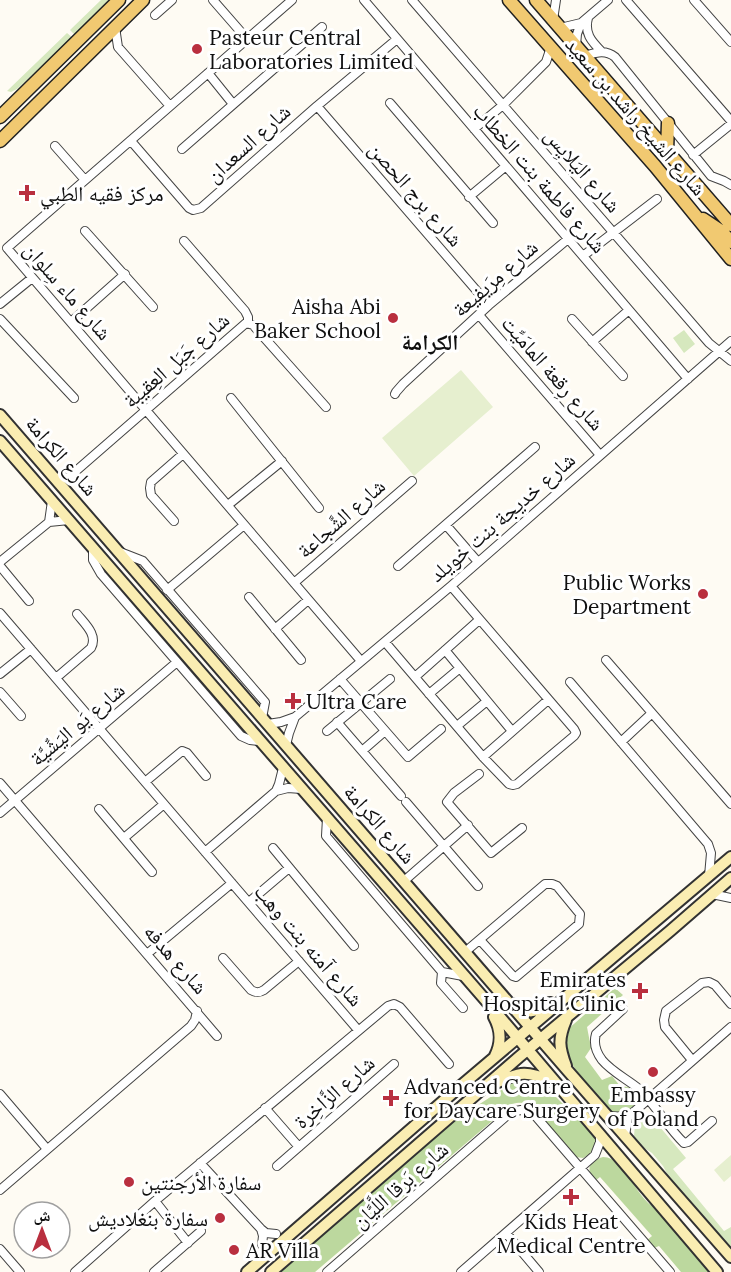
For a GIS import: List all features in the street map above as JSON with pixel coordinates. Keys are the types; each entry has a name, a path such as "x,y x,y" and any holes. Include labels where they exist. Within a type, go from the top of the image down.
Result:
{"main road":[{"path":"0,117 119,0"},
{"path":"0,141 143,0"},
{"name":"شارع الشيخ راشد بن سعيد","path":"509,0 655,166 731,259"},
{"name":"شارع الشيخ راشد بن سعيد","path":"536,0 731,225"},
{"path":"667,151 668,123"},
{"path":"696,216 713,225 731,242"},
{"name":"شارع الكرامة","path":"0,416 731,1257"},
{"name":"شارع الكرامة","path":"0,441 488,1003 717,1272"},
{"path":"247,1272 493,1058 731,857"},
{"path":"271,1272 731,878"},
{"path":"506,999 524,1010 534,1012 564,998"},
{"path":"488,1003 500,1035 499,1047 493,1058"},
{"path":"567,1017 559,1042 568,1071"},
{"path":"482,1089 523,1073 536,1074 555,1082"}],"street":[{"path":"155,15 172,0"},
{"path":"213,0 247,39"},
{"name":"شارع ماء سِلوان","path":"292,0 4,248 71,322 361,661"},
{"name":"شارع فاطمة بنت الخطاب","path":"364,0 688,379"},
{"name":"شارع اليَلايِس","path":"412,0 709,343 731,360"},
{"path":"555,0 556,24 584,20"},
{"path":"608,0 584,20 577,34 580,51 607,52 615,57 711,176 731,185"},
{"path":"626,0 731,122 693,155"},
{"path":"694,0 731,42"},
{"path":"584,20 589,38 602,52"},
{"path":"115,27 118,46 170,106"},
{"path":"182,149 321,27"},
{"name":"شارع السعدان","path":"130,141 189,208 193,210 201,208 316,106 397,39"},
{"path":"99,43 118,46"},
{"path":"474,129 503,105 546,62 551,47"},
{"path":"546,62 563,61"},
{"path":"208,74 233,104"},
{"path":"390,103 493,223"},
{"name":"شارع برج الحصن","path":"316,106 489,305"},
{"path":"55,146 85,180"},
{"path":"469,197 506,166"},
{"path":"583,256 657,199"},
{"path":"85,231 153,307"},
{"name":"شارع مِرَيفِيعة","path":"395,394 489,305 568,239"},
{"path":"184,241 245,311 248,323"},
{"path":"71,322 124,274"},
{"path":"0,304 32,278"},
{"path":"592,342 629,310"},
{"name":"شارع رِقعة المامَيِّت","path":"479,315 600,455"},
{"path":"0,319 74,398"},
{"path":"572,319 622,376"},
{"name":"شارع جَبَل العِقيبة","path":"69,477 243,324 253,325 326,406"},
{"name":"شارع خديجة بنت خويلد","path":"265,721 281,722 295,717 451,586 731,342"},
{"path":"231,398 319,508"},
{"path":"398,566 535,447"},
{"path":"174,521 151,495 150,489 151,482 183,454"},
{"path":"228,505 282,461"},
{"path":"55,478 69,477 68,492"},
{"name":"شارع الشَّجاعة","path":"294,583 412,481"},
{"path":"48,522 52,501"},
{"path":"29,601 0,564 48,522 69,520"},
{"path":"167,590 244,525"},
{"path":"446,525 478,562"},
{"path":"93,548 93,560 101,574 241,736 259,741"},
{"path":"120,552 143,561 264,702 265,721"},
{"path":"385,642 483,758 509,784 517,784 574,736 576,733 574,729 451,586"},
{"path":"249,597 301,660"},
{"path":"275,628 308,600"},
{"name":"شارع آمنه بنت وهب","path":"0,613 358,1030 154,1201 75,1272"},
{"path":"56,678 93,645 92,633 77,614"},
{"path":"415,677 479,620"},
{"path":"0,674 31,649"},
{"path":"445,650 512,731"},
{"path":"606,660 731,804"},
{"name":"شارع يَو اليَشِّيَّة","path":"0,813 177,662"},
{"path":"429,694 460,668"},
{"path":"340,679 408,757 441,729"},
{"path":"327,731 390,679"},
{"path":"570,682 708,844 711,853 709,876"},
{"path":"0,692 21,716"},
{"path":"483,758 548,700"},
{"path":"457,726 487,701"},
{"path":"621,742 651,714"},
{"path":"286,745 295,717"},
{"path":"337,722 478,886"},
{"path":"362,751 385,731"},
{"path":"145,782 182,751 187,753 206,776"},
{"path":"205,852 276,791 283,768"},
{"path":"479,774 454,793 447,802 491,853 522,828"},
{"name":"شارع هدفه","path":"0,783 197,1011 191,1026 0,1190"},
{"path":"276,791 288,788 301,789"},
{"path":"123,838 164,804"},
{"path":"99,809 152,872"},
{"path":"327,818 326,836 442,972 463,976"},
{"path":"404,881 468,825"},
{"path":"273,848 354,946"},
{"path":"249,902 289,868"},
{"path":"147,954 232,883"},
{"path":"465,952 545,884 557,886 580,914 579,924 516,977 480,940"},
{"path":"731,884 731,892"},
{"path":"712,894 731,898"},
{"path":"223,958 255,993 264,990 299,961"},
{"path":"442,972 441,983 463,1008"},
{"path":"692,1060 665,1027 666,1011 702,983 709,982 715,985 731,1004"},
{"path":"358,1030 388,1006 400,1006 449,1064"},
{"path":"623,1009 596,1034 594,1046 601,1059 648,1099 684,1143 712,1121"},
{"path":"197,1011 217,1036"},
{"path":"625,1136 628,1117 731,1026"},
{"name":"شارع الزَّاخِرة","path":"277,1166 394,1064"},
{"path":"0,1094 47,1149"},
{"name":"شارع الزَّاخِرة","path":"265,1108 299,1147"},
{"name":"شارع بَرقا اللَّيَّان","path":"327,1272 511,1112 521,1110 532,1112 670,1272"},
{"path":"608,1116 628,1117"},
{"path":"461,1272 595,1155 600,1135"},
{"path":"595,1155 618,1155"},
{"path":"200,1162 261,1229 266,1233 276,1234"},
{"path":"154,1201 188,1243"},
{"path":"261,1229 262,1245"},
{"path":"154,1272 201,1231"},
{"path":"506,1233 539,1272"},
{"path":"0,1250 20,1272"}],"green space":[{"path":"101,0 114,0 75,35 70,30"},
{"path":"67,33 73,38 17,89 7,91"},
{"path":"684,330 695,344 684,353 673,338"},
{"path":"461,370 493,407 414,476 382,438"},
{"path":"615,988 623,995 587,1027 591,1048 585,1057 602,1080 612,1076 620,1086 631,1088 641,1095 633,1107 619,1112 609,1111 572,1064 566,1049 567,1030"},
{"path":"527,1078 539,1080 587,1128 596,1140 592,1153 583,1158 576,1157 532,1107 522,1103 512,1104 315,1272 275,1272 450,1123 517,1080"},
{"path":"649,1114 686,1158 673,1169 724,1231 731,1227 731,1251 672,1183 663,1166 652,1153 641,1146 634,1136 635,1124"},
{"path":"731,1155 731,1176 724,1182 714,1170"},
{"path":"603,1157 619,1164 644,1199 661,1211 712,1272 681,1272 659,1246 654,1248 647,1240 652,1236 600,1177 595,1181 592,1177 590,1166 594,1161"}],"place":[{"name":"Pasteur Central Laboratories Limited","path":"197,49"},
{"name":"مركز فقيه الطبي","path":"27,193"},
{"name":"Aisha Abi Baker School","path":"393,318"},
{"name":"Public Works Department","path":"703,594"},
{"name":"Ultra Care","path":"293,701"},
{"name":"Emirates Hospital Clinic","path":"640,991"},
{"name":"Embassy of Poland","path":"653,1072"},
{"name":"Advanced Centre for Daycare Surgery","path":"391,1098"},
{"name":"سفارة الأرجنتين","path":"129,1182"},
{"name":"Kids Heat Medical Centre","path":"571,1197"},
{"name":"سفارة بنغلاديش","path":"220,1218"},
{"name":"AR Villa","path":"234,1250"}],"district":[{"name":"الكرامة","path":"430,342"}]}
